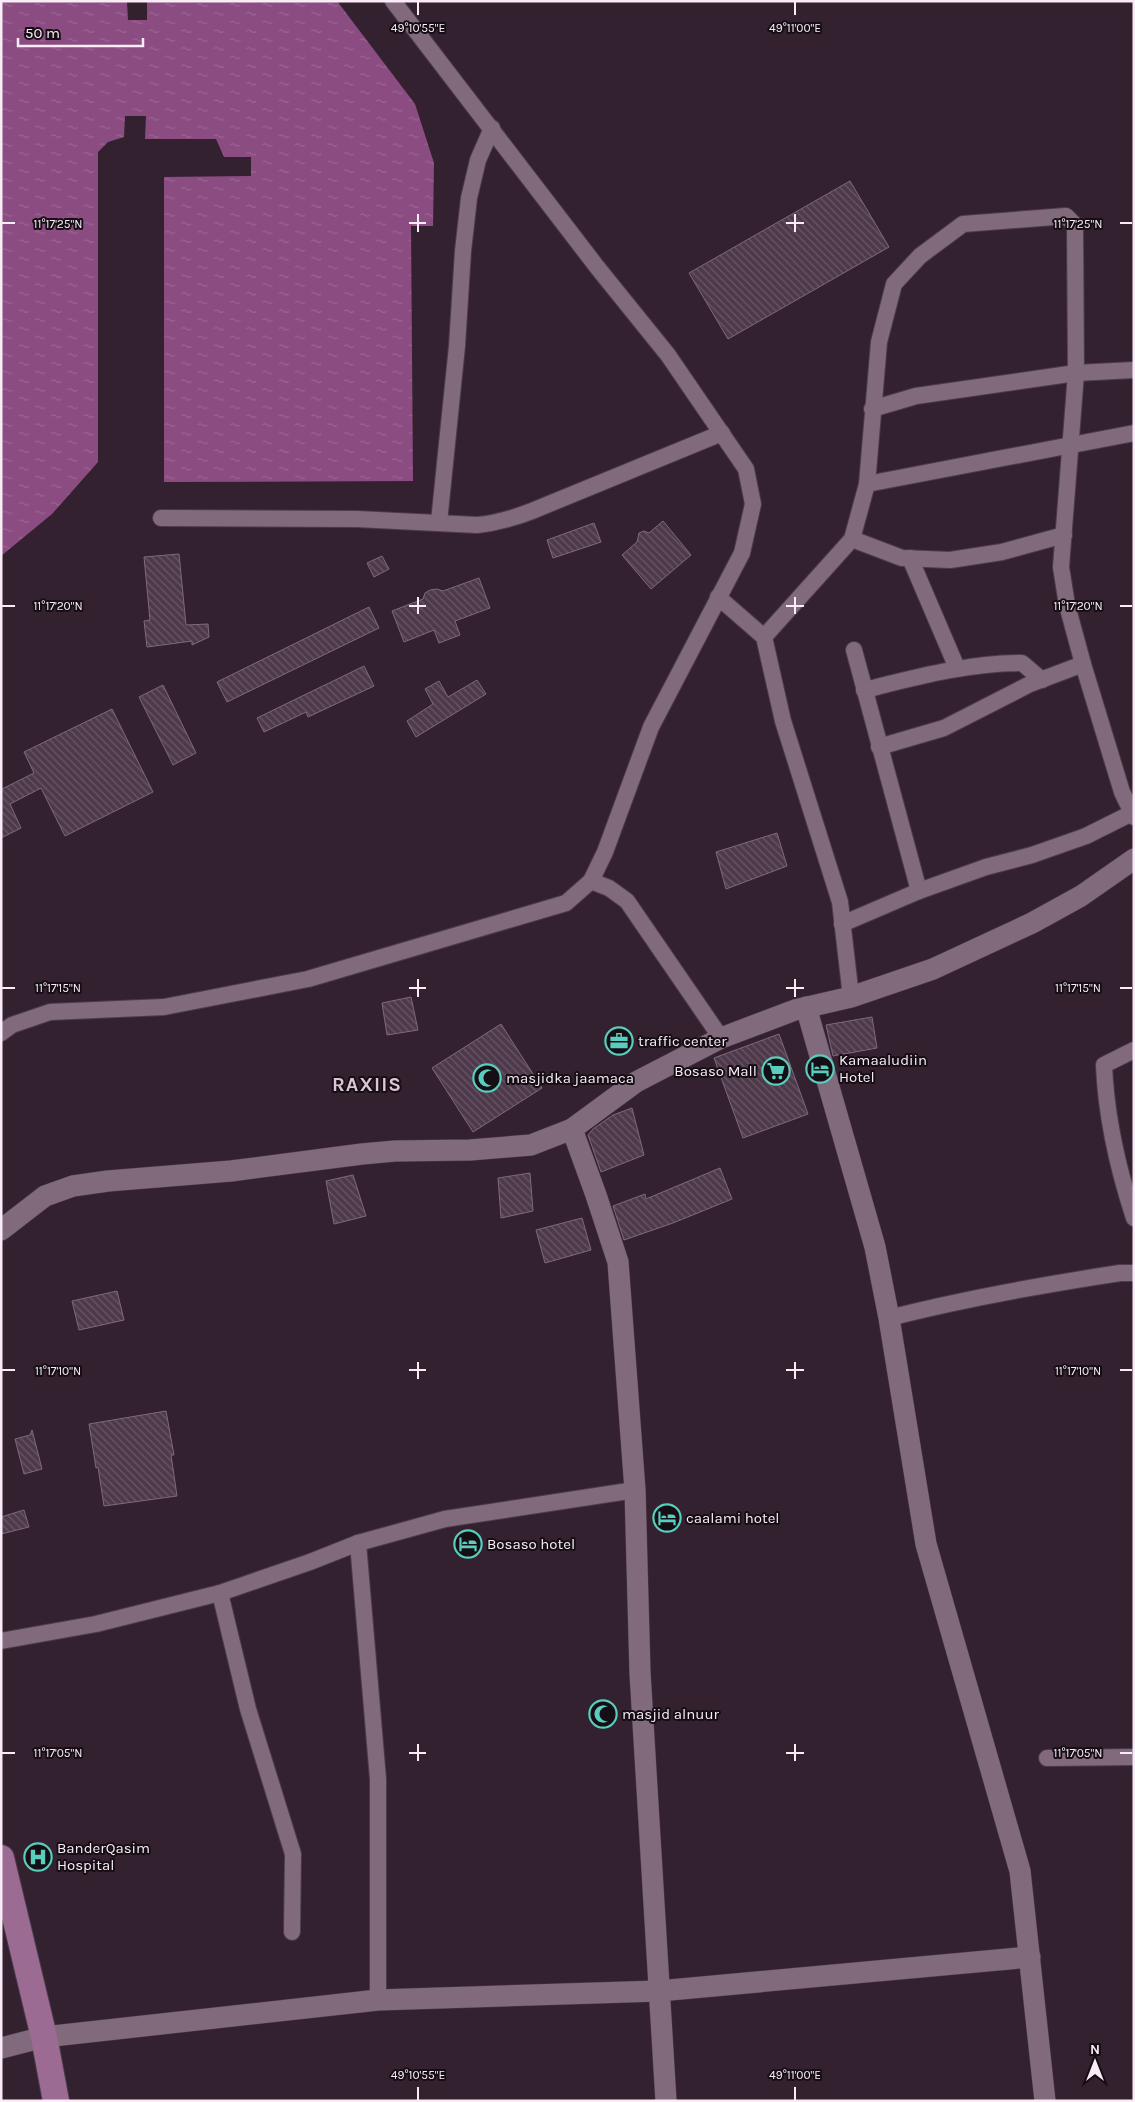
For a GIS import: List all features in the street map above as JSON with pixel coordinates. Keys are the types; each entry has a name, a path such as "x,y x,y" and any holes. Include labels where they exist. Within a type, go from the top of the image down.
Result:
{"main road":[{"path":"2,1862 44,2037 56,2101"}],"street":[{"path":"1,1033 12,1024 50,1012 164,1007 308,979 566,903 591,881 605,852 651,728 742,554 753,504 746,469 668,355 597,267 393,1"},
{"path":"439,522 456,346 462,251 469,198 478,160 492,128"},
{"path":"764,637 852,539 867,484 879,342 894,284 920,256 963,224 1066,216 1075,225 1076,373 1061,567 1067,605 1083,664 1122,792 1133,815 1086,836 1032,855 986,866 918,891 842,924"},
{"path":"872,409 916,396 1076,373 1134,370"},
{"path":"867,484 1134,433"},
{"path":"161,518 356,519 477,525 508,520 722,434"},
{"path":"852,539 902,558 950,560 1002,552 1064,535"},
{"path":"910,558 957,668"},
{"path":"718,597 764,637 784,721 840,902 851,997"},
{"path":"854,650 918,891"},
{"path":"864,690 957,668 1022,663 1042,680"},
{"path":"879,747 944,728 1042,680 1083,664"},
{"path":"1,1230 45,1196 73,1186 108,1181 231,1171 370,1154 531,1145 572,1129 636,1082 721,1038 806,1008 851,997 933,969 1032,923 1081,896 1134,859"},
{"path":"591,881 609,888 627,902 721,1038"},
{"path":"806,1008 875,1247 889,1318 926,1544 1020,1871 1045,2101"},
{"path":"1134,1050 1104,1065 1105,1091 1116,1150 1134,1218"},
{"path":"572,1129 618,1262 634,1490 640,1673 666,2101"},
{"path":"889,1318 1023,1287 1120,1273 1134,1273"},
{"path":"1,1641 96,1624 220,1593 310,1562 358,1543 445,1519 634,1490"},
{"path":"358,1543 378,1779 378,2000"},
{"path":"220,1593 248,1709 293,1854 292,1932"},
{"path":"1047,1758 1134,1757"},
{"path":"1,2048 44,2037 378,2000 659,1991 1030,1956"}],"water":[{"path":"1,1 125,1 127,2 128,20 147,20 147,1 337,1 415,104 434,163 433,226 411,226 413,481 164,482 164,177 251,176 251,157 224,157 216,139 145,139 146,116 125,116 124,137 108,142 98,152 98,462 52,514 1,556"}],"building":[{"path":"850,181 889,247 728,339 689,273"},
{"path":"663,521 691,555 651,589 622,555 637,542 639,533 644,531 649,533"},
{"path":"594,523 601,542 553,558 547,540"},
{"path":"179,554 186,625 208,624 209,637 192,645 192,641 147,647 144,621 150,620 144,557"},
{"path":"382,556 389,569 374,577 367,563"},
{"path":"479,578 490,608 455,621 460,635 439,643 434,630 404,642 392,611 423,599 425,593 430,590 437,589 443,591"},
{"path":"369,607 379,628 227,702 217,682"},
{"path":"364,666 374,686 308,717 306,712 264,732 257,718"},
{"path":"477,680 486,694 416,737 407,721 433,704 425,689 439,681 448,697"},
{"path":"163,685 196,753 173,765 139,697"},
{"path":"112,709 153,792 65,836 41,788 10,804 21,828 1,838 1,788 34,773 24,752"},
{"path":"777,833 787,866 726,889 716,852"},
{"path":"411,997 418,1030 387,1035 382,1003"},
{"path":"872,1017 877,1048 833,1056 826,1025"},
{"name":"masjidka jaamaca","path":"501,1024 542,1088 473,1132 432,1068"},
{"path":"779,1034 808,1114 743,1138 714,1058"},
{"path":"632,1108 644,1155 601,1172 588,1135 593,1129 613,1115"},
{"path":"720,1168 732,1199 624,1240 613,1206 645,1194 646,1199"},
{"path":"530,1173 533,1211 501,1218 498,1178"},
{"path":"353,1175 366,1216 334,1224 326,1181"},
{"path":"582,1218 591,1250 545,1263 536,1230"},
{"path":"117,1291 124,1320 79,1330 72,1301"},
{"path":"166,1411 174,1455 171,1455 177,1496 104,1506 89,1424"},
{"path":"32,1430 42,1469 24,1474 15,1439 30,1435"},
{"path":"24,1510 29,1527 1,1534 1,1517"}],"place":[{"name":"traffic center","path":"619,1041"},
{"name":"Kamaaludiin Hotel","path":"820,1069"},
{"name":"Bosaso Mall","path":"776,1071"},
{"name":"masjidka jaamaca","path":"487,1078"},
{"name":"caalami hotel","path":"667,1518"},
{"name":"Bosaso hotel","path":"468,1544"},
{"name":"masjid alnuur","path":"603,1714"},
{"name":"BanderQasim Hospital","path":"38,1857"}],"district":[{"name":"RAXIIS","path":"367,1084"}]}
